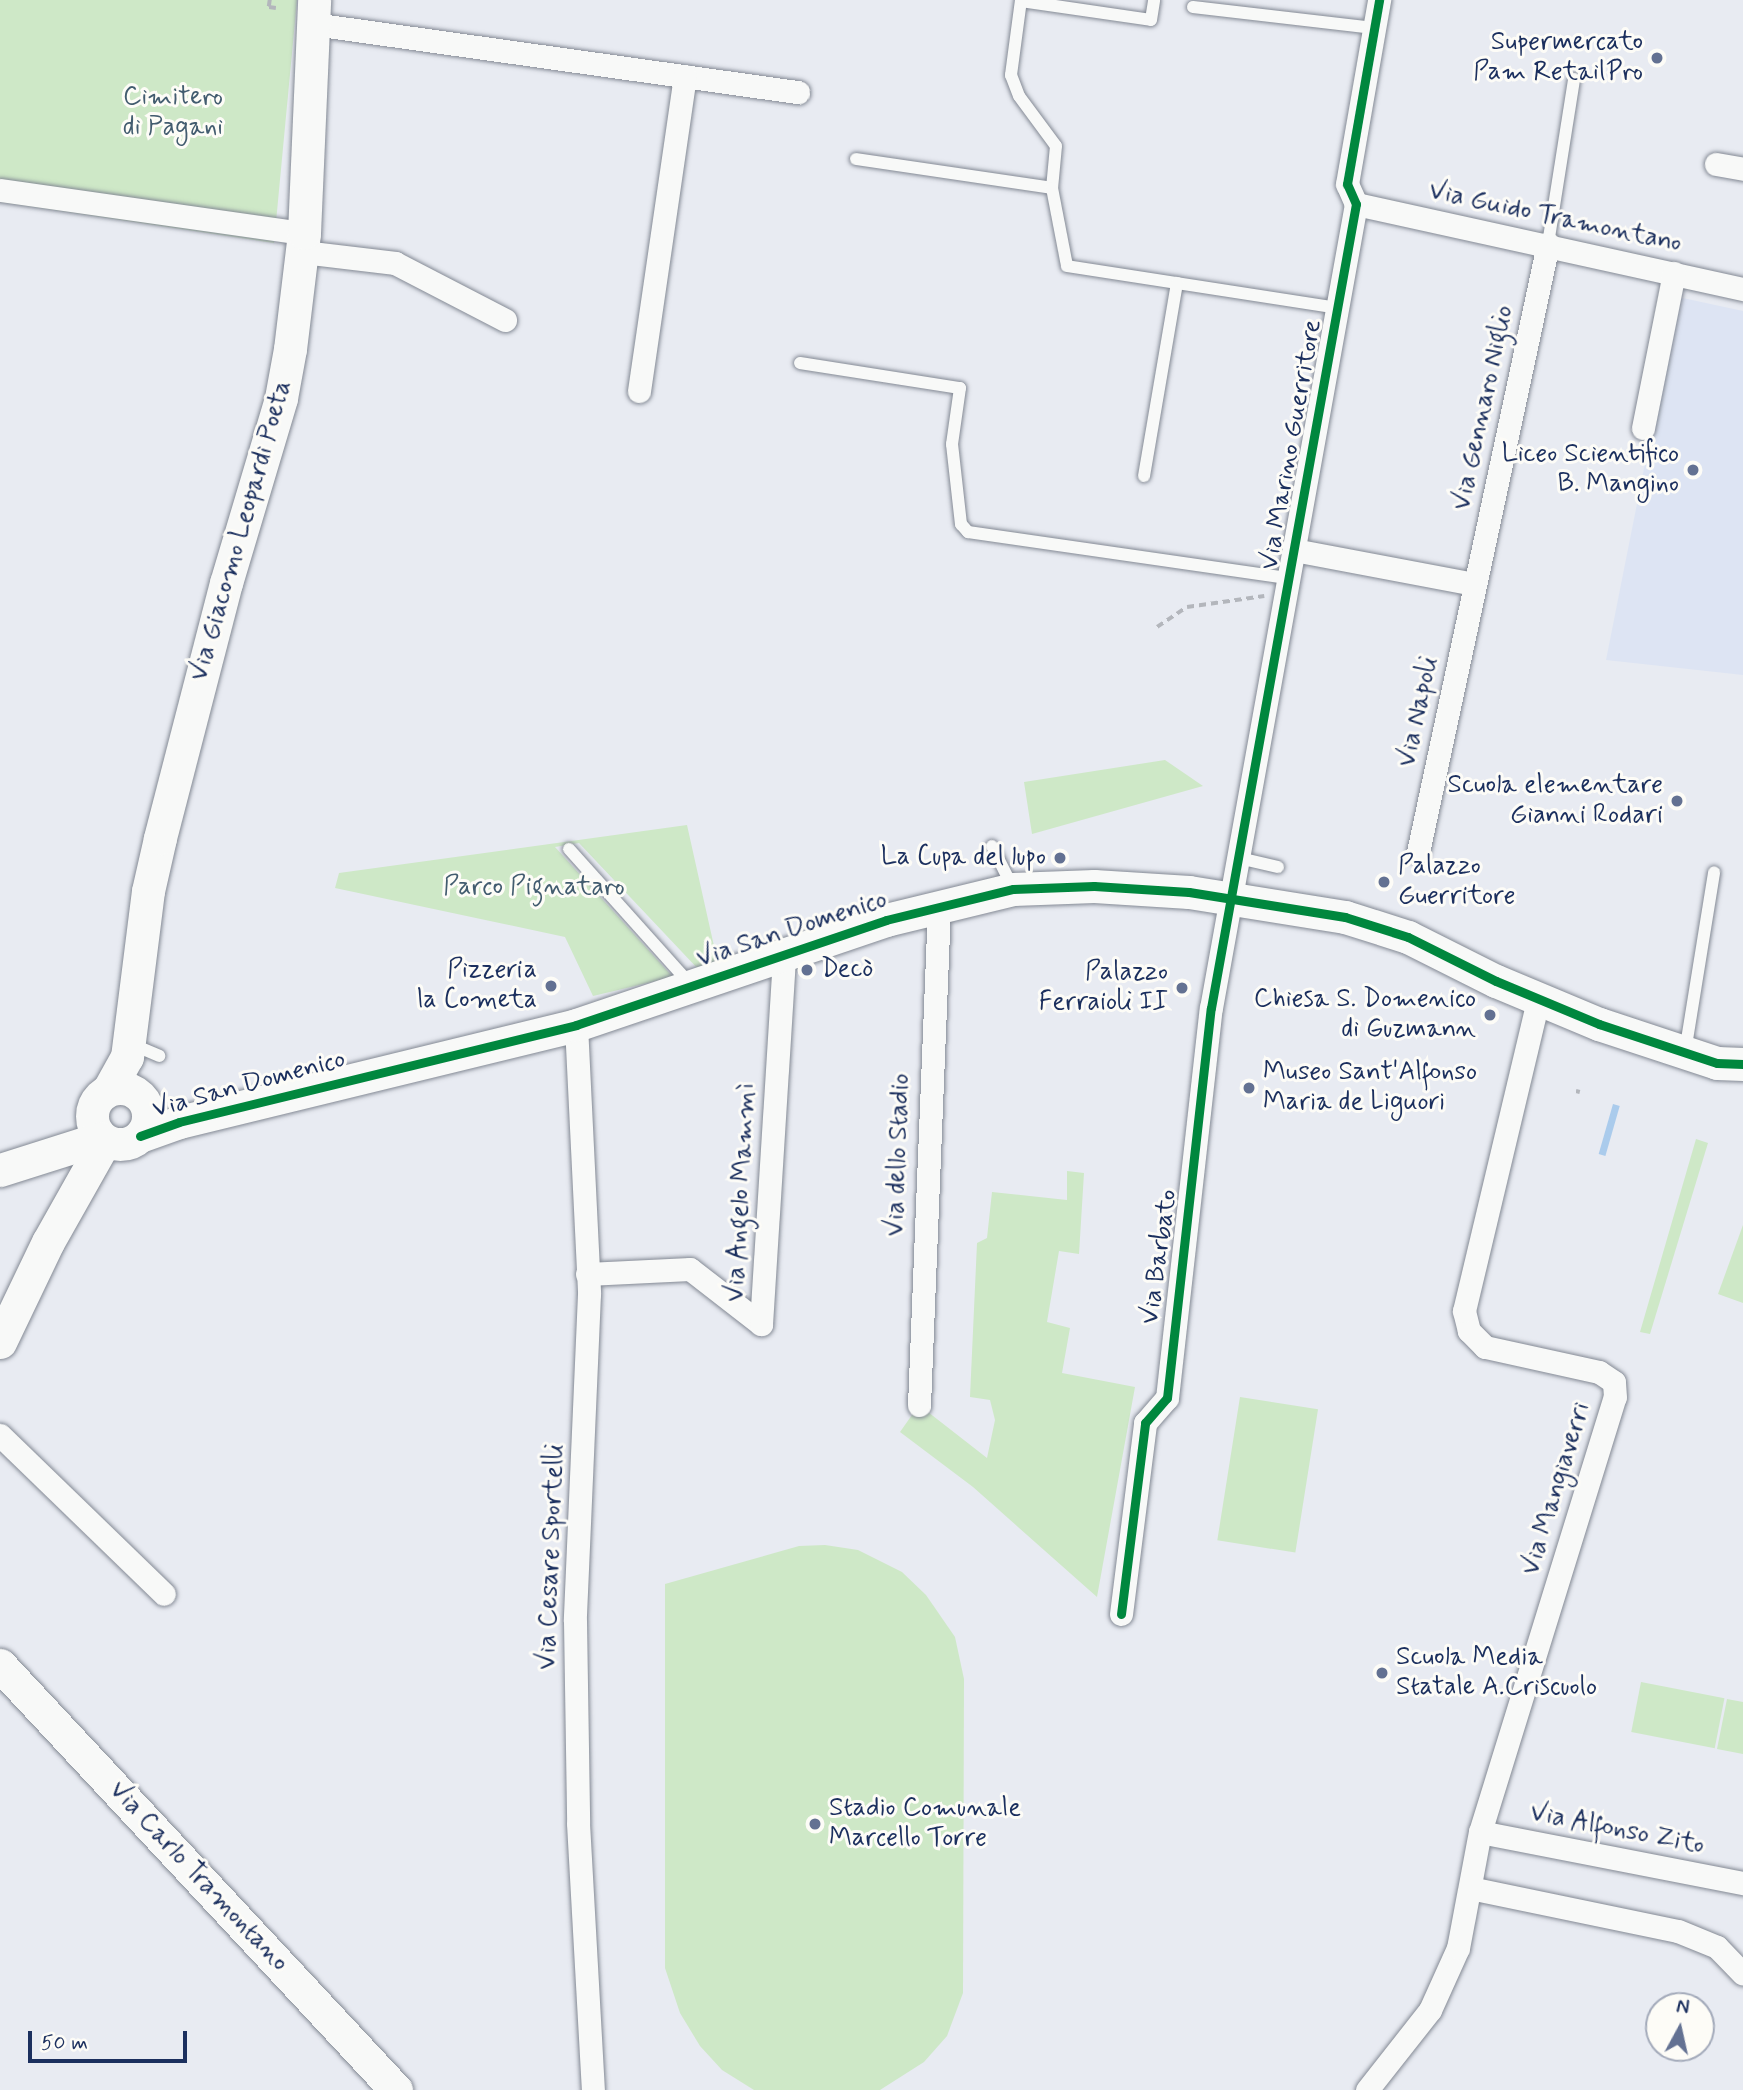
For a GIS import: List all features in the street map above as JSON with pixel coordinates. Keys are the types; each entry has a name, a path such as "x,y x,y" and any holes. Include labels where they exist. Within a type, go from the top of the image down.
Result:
{"street":[{"name":"Via Marino Guerritore","path":"1231,899 1283,585 1294,550 1356,204 1347,184 1379,0"},
{"path":"314,12 684,76 798,92"},
{"name":"Via Giacomo Leopardi Poeta","path":"119,1121 138,1052 148,891 212,634 281,398 303,243 314,12"},
{"path":"639,391 684,76"},
{"path":"1716,164 1743,169"},
{"path":"0,190 303,243 395,263 505,320"},
{"name":"Via Guido Tramontano","path":"1356,204 1548,244 1743,289"},
{"name":"Via Gennaro Niglio","path":"1474,584 1548,244"},
{"path":"1643,428 1674,273"},
{"path":"1294,550 1474,584"},
{"name":"Via Napoli","path":"1418,852 1474,584"},
{"name":"Via San Domenico","path":"9,1166 119,1121 179,1122 576,1025 691,985 939,907 1013,889 1094,886 1231,899 1345,917 1396,933 1538,1000 1717,1063 1743,1064"},
{"name":"Via Barbato","path":"1121,1614 1145,1423 1167,1398 1211,1008 1231,899"},
{"name":"Via dello Stadio","path":"919,1405 939,907"},
{"name":"Via Angelo Mammì","path":"587,1274 690,1269 761,1324 784,957"},
{"name":"Via Mangiaverri","path":"1367,2090 1430,2010 1458,1948 1480,1832 1615,1397 1614,1382 1599,1372 1485,1347 1469,1331 1464,1311 1538,1000"},
{"name":"Via Cesare Sportelli","path":"576,1025 587,1274 582,1537 575,1621 579,1823 593,2090"},
{"path":"0,1342 48,1242 119,1121"},
{"path":"0,1435 164,1594"},
{"name":"Via Carlo Tramontano","path":"0,1665 396,2090"},
{"name":"Via Alfonso Zito","path":"1480,1832 1743,1883"},
{"path":"1469,1888 1678,1931 1717,1947 1742,1969"}],"lane":[{"path":"1154,0 1151,20 1021,1 1012,75 1018,96 1056,146 1052,188 1067,266 1338,308"},
{"path":"1193,6 1374,28"},
{"path":"1548,244 1574,79"},
{"path":"856,159 1052,188"},
{"path":"1144,476 1177,283"},
{"path":"800,363 960,388 952,444 961,524 968,532 1283,585"},
{"path":"992,846 1013,889"},
{"path":"569,849 691,985"},
{"path":"1239,858 1278,867"},
{"path":"1685,1053 1714,872"}],"path":[{"path":"270,0 269,7 276,8"},
{"path":"1157,627 1187,607 1255,599 1283,585"}],"shaded area":[{"name":"Liceo Scientifico B. Mangino","path":"1678,297 1743,311 1743,675 1606,660"}],"green space":[{"name":"Cimitero di Pagani","path":"0,0 297,0 274,243 0,202"},
{"path":"1165,760 1203,786 1032,834 1024,782"},
{"name":"Parco Pignataro","path":"687,825 718,964 699,970 579,843 555,847 673,977 593,996 565,937 335,888 339,873"},
{"path":"1696,1139 1708,1143 1650,1334 1640,1332"},
{"path":"1067,1171 1084,1173 1079,1254 1059,1251 1047,1322 1070,1328 1062,1373 1135,1387 1097,1597 973,1487 900,1432 919,1405 987,1458 995,1420 990,1400 970,1397 977,1243 987,1238 992,1192 1067,1200"},
{"path":"1743,1225 1743,1303 1718,1294"},
{"path":"1240,1397 1318,1409 1295,1553 1217,1540"},
{"name":"Stadio Comunale Marcello Torre","path":"825,1545 858,1550 902,1572 926,1595 955,1637 964,1679 963,1993 947,2036 924,2062 880,2090 754,2090 722,2070 700,2046 680,2013 665,1968 665,1584 799,1546"},
{"path":"1641,1682 1724,1698 1715,1748 1631,1732"},
{"path":"1727,1699 1743,1702 1743,1754 1717,1749"}],"water":[{"path":"1613,1104 1620,1106 1605,1156 1599,1154"}],"cycle path":[{"path":"1121,1614 1145,1423 1167,1398 1211,1008 1356,204 1347,184 1379,0"},
{"path":"140,1136 179,1122 576,1025 886,920 1013,889 1094,886 1189,892 1345,917 1408,937 1496,981 1599,1024 1717,1063 1743,1064"}],"place":[{"name":"Supermercato Pam RetailPro","path":"1657,58"},
{"name":"Liceo Scientifico B. Mangino","path":"1693,470"},
{"name":"Scuola elementare Gianni Rodari","path":"1677,801"},
{"name":"La Cupa del lupo","path":"1060,858"},
{"name":"Palazzo Guerritore","path":"1384,882"},
{"name":"Decò","path":"807,970"},
{"name":"Pizzeria la Cometa","path":"551,986"},
{"name":"Palazzo Ferraioli II","path":"1182,988"},
{"name":"Chiesa S. Domenico di Guzmann","path":"1490,1015"},
{"name":"Museo Sant'Alfonso Maria de Liguori","path":"1249,1088"},
{"name":"Scuola Media Statale A.Criscuolo","path":"1382,1673"},
{"name":"Stadio Comunale Marcello Torre","path":"815,1824"}]}
